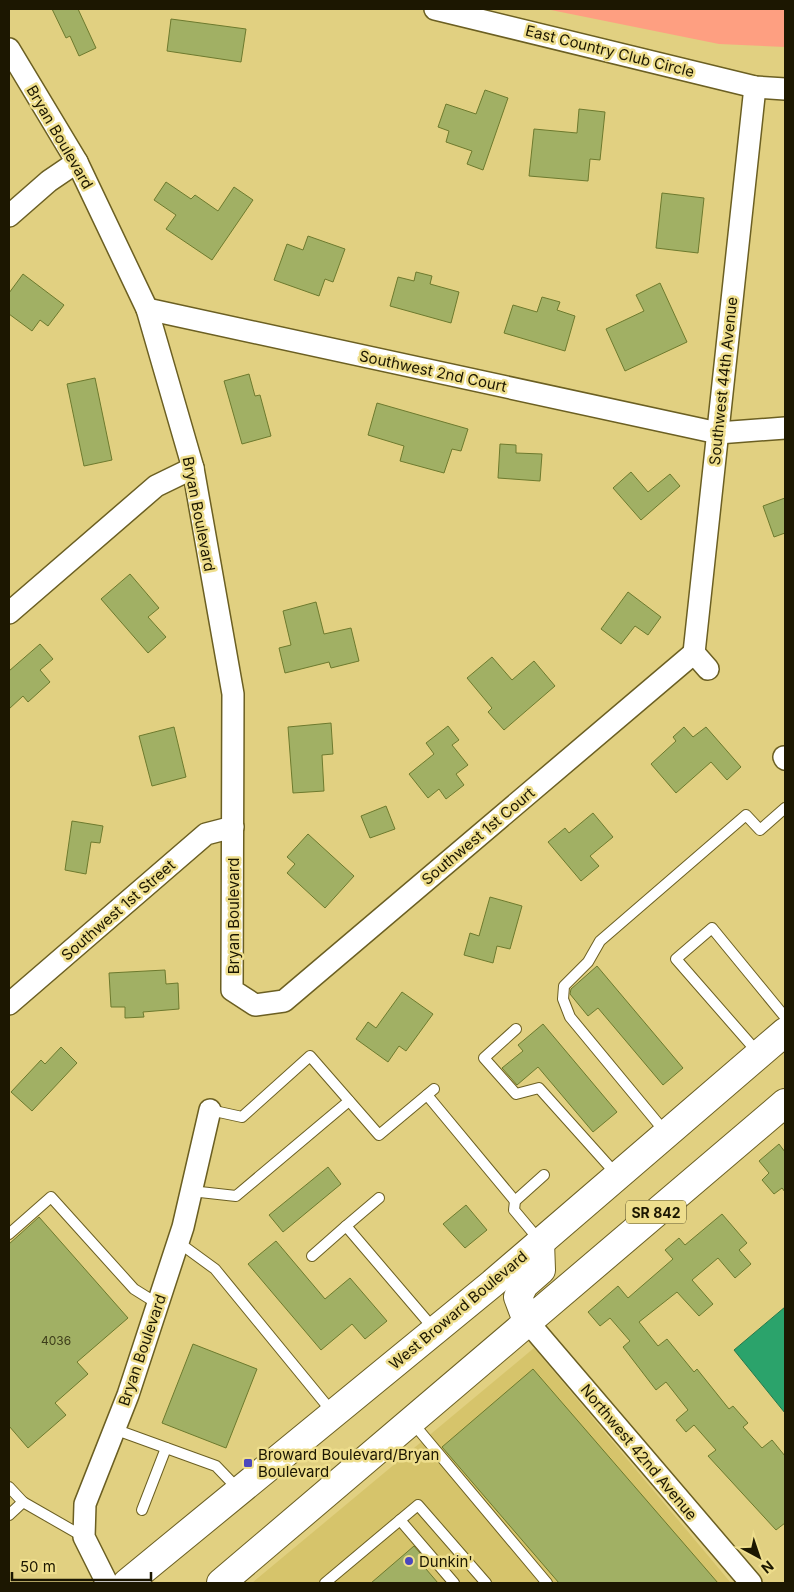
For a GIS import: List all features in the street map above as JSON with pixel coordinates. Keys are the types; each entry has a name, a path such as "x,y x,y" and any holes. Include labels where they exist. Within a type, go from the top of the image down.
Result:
{"main road":[{"name":"West Broward Boulevard","path":"127,1583 435,1330 785,1032"},
{"name":"SR 842","path":"233,1577 527,1321 785,1103"},
{"path":"527,1321 518,1297 524,1285 541,1270 540,1242"}],"street":[{"name":"East Country Club Circle","path":"434,9 755,87 785,88"},
{"name":"Bryan Boulevard","path":"9,49 77,162 148,309 193,468 233,694 232,990 255,1005"},
{"name":"Southwest 44th Avenue","path":"694,653 755,87"},
{"path":"9,216 49,181 77,162"},
{"name":"Southwest 2nd Court","path":"148,309 718,433"},
{"path":"718,433 785,428"},
{"path":"9,613 156,486 193,468"},
{"path":"694,653 708,669"},
{"name":"Southwest 1st Court","path":"255,1005 284,1002 694,653"},
{"name":"Southwest 1st Street","path":"9,1004 206,834 233,827"},
{"name":"Bryan Boulevard","path":"107,1583 84,1536 85,1504 114,1429 178,1242 192,1192 210,1110"},
{"name":"Northwest 42nd Avenue","path":"527,1321 751,1583"}],"lane":[{"path":"667,1134 570,1016 563,999 564,986 588,962 600,941 746,815 760,830 785,808"},
{"path":"759,1054 676,959 712,928 785,1016"},
{"path":"516,1029 484,1058 516,1094 539,1088 618,1176"},
{"path":"210,1110 242,1117 310,1056 379,1135 430,1092 515,1201"},
{"path":"192,1192 236,1196 350,1101"},
{"path":"540,1242 514,1210 515,1201 544,1175"},
{"path":"9,1234 52,1197 134,1289 158,1304"},
{"path":"312,1256 379,1198"},
{"path":"346,1226 435,1330"},
{"path":"178,1242 215,1269 334,1413"},
{"path":"412,1422 548,1583"},
{"path":"114,1429 216,1466 240,1490"},
{"path":"142,1510 166,1448"},
{"path":"9,1487 23,1502 84,1536"},
{"path":"9,1514 23,1502"},
{"path":"325,1583 418,1505 486,1583"},
{"path":"400,1520 454,1583"}],"shaded area":[{"path":"546,9 785,9 785,47 719,44"},
{"path":"785,1307 785,1413 734,1350"},
{"path":"534,1348 731,1583 252,1583"}],"building":[{"path":"52,9 78,9 96,48 79,56 70,36 66,38"},
{"path":"171,19 246,29 241,62 167,51"},
{"path":"485,90 508,98 483,170 467,164 472,151 446,142 449,131 438,127 446,104 476,114"},
{"path":"579,109 605,112 600,160 590,159 588,181 529,176 534,129 577,133"},
{"path":"166,182 191,199 195,195 218,211 234,187 253,200 212,260 166,229 176,215 154,200"},
{"path":"662,193 704,198 698,253 656,248"},
{"path":"308,236 345,249 333,282 325,279 319,296 274,280 287,244 303,250"},
{"path":"416,272 432,276 430,284 459,292 451,323 390,306 398,277 414,281"},
{"path":"23,274 64,305 48,326 40,320 32,331 9,314 9,293"},
{"path":"660,283 687,342 625,371 606,329 644,311 636,295"},
{"path":"542,297 560,302 557,310 575,316 565,351 504,333 513,305 537,312"},
{"path":"249,374 255,396 260,395 271,436 242,444 224,381"},
{"path":"95,378 112,460 84,466 67,384"},
{"path":"377,403 468,429 461,451 452,449 444,473 400,461 404,446 368,435"},
{"path":"500,444 516,445 516,453 542,454 540,481 498,478"},
{"path":"631,472 648,492 670,474 680,486 641,520 613,488"},
{"path":"785,498 785,533 774,537 763,506"},
{"path":"130,574 159,608 148,617 166,637 148,653 101,599"},
{"path":"628,592 661,617 648,635 635,626 621,644 601,629"},
{"path":"316,602 324,634 351,628 359,661 331,668 329,662 285,673 279,648 291,645 283,611"},
{"path":"40,644 53,659 40,670 50,682 28,702 23,696 9,709 9,671"},
{"path":"492,657 512,680 534,661 555,686 504,730 488,712 492,708 467,678"},
{"path":"331,723 333,754 322,755 324,791 293,793 288,727"},
{"path":"448,726 459,740 452,745 468,765 456,774 464,785 446,799 439,789 428,798 409,774 434,754 426,743"},
{"path":"174,727 186,777 152,786 139,736"},
{"path":"684,727 693,737 706,727 741,767 727,780 711,762 676,793 651,764 676,741 673,737"},
{"path":"386,806 395,829 370,838 361,816"},
{"path":"593,813 613,837 590,856 599,866 581,881 548,842 565,828 569,833"},
{"path":"72,821 103,826 100,843 91,842 86,874 65,870"},
{"path":"308,834 354,876 325,908 287,873 295,864 287,857"},
{"path":"490,897 522,906 510,949 497,946 493,963 464,955 470,933 479,936"},
{"path":"597,966 683,1068 663,1085 598,1008 588,1016 570,994 571,989"},
{"path":"165,970 166,984 178,983 179,1009 143,1012 144,1017 125,1018 125,1007 111,1007 109,973"},
{"path":"402,992 433,1014 406,1051 399,1046 388,1062 356,1039 368,1022 376,1028"},
{"path":"543,1024 617,1112 593,1132 538,1067 517,1085 502,1068 523,1051 518,1045"},
{"path":"61,1047 77,1063 32,1111 11,1092 41,1060 45,1064"},
{"path":"779,1144 785,1152 785,1192 782,1188 774,1194 762,1180 769,1173 759,1161"},
{"path":"328,1167 341,1184 283,1232 269,1215"},
{"path":"466,1205 487,1230 465,1248 443,1224"},
{"path":"722,1214 747,1243 739,1250 751,1264 735,1278 718,1258 692,1280 713,1304 699,1316 677,1292 639,1322 658,1346 667,1339 694,1372 697,1369 729,1409 733,1406 748,1423 743,1427 762,1448 772,1440 785,1456 785,1523 776,1530 708,1456 716,1450 694,1425 686,1432 676,1420 688,1410 666,1382 656,1390 623,1347 630,1341 610,1318 600,1326 588,1312 618,1286 628,1298 673,1259 665,1250 679,1238 685,1245"},
{"path":"39,1217 128,1318 77,1362 88,1374 55,1403 66,1415 28,1448 9,1426 9,1244"},
{"path":"276,1241 325,1299 350,1278 387,1321 365,1339 352,1324 321,1350 248,1264"},
{"path":"193,1344 257,1369 226,1448 162,1423"},
{"path":"533,1369 718,1583 559,1583 442,1447"},
{"path":"414,1546 430,1565 426,1569 438,1583 371,1583"}],"place":[{"name":"Broward Boulevard/Bryan Boulevard","path":"248,1463"},
{"name":"Dunkin'","path":"409,1561"}]}
